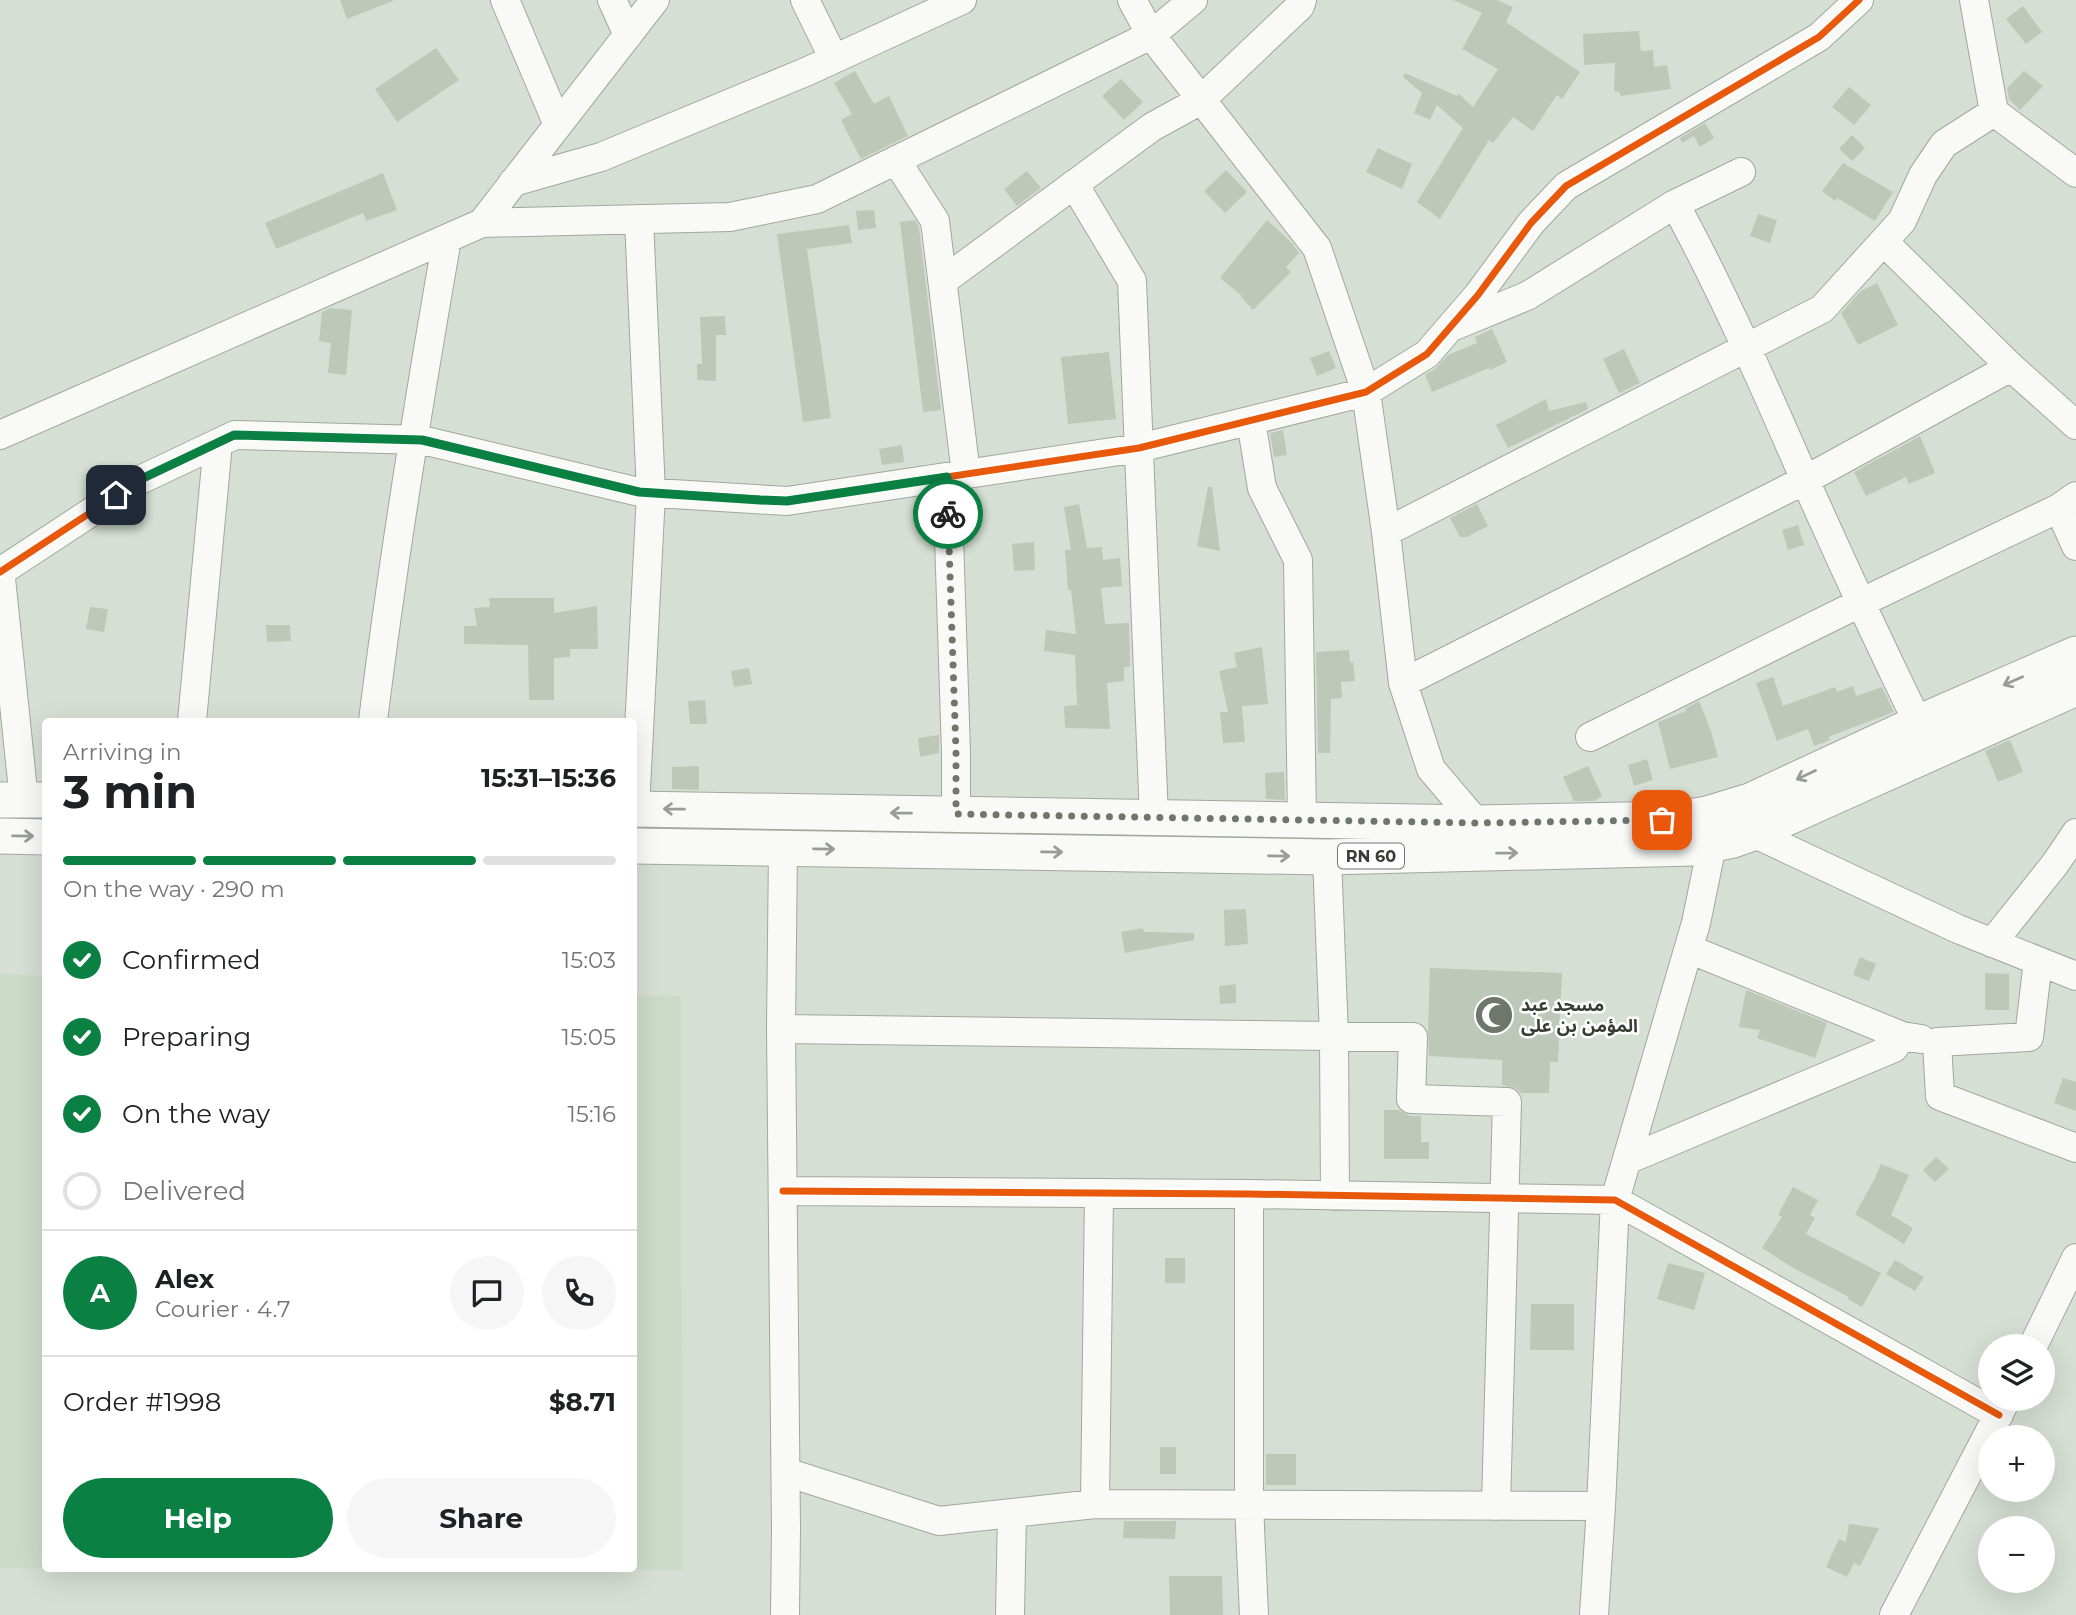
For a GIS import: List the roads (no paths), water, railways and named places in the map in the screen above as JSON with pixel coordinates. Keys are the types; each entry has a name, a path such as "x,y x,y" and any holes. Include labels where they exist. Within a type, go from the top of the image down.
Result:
{"main road":[{"name":"RN 60","path":"637,809 1477,823 1677,819 1728,809 1770,793 1918,723 2076,654"},
{"name":"RN 60","path":"637,846 1327,856 1674,850 1712,845 1753,833 2076,688"},
{"path":"0,836 42,836"}],"street":[{"path":"505,0 558,125"},
{"path":"612,0 628,35"},
{"path":"482,223 655,0"},
{"path":"805,0 834,60"},
{"path":"513,183 601,157 834,60 962,0"},
{"path":"1132,0 1151,35 1317,248 1366,392 1387,532 1403,683 1431,769 1477,823"},
{"path":"0,435 482,223 730,217 817,199 1151,35 1193,0"},
{"path":"943,281 1152,127 1201,100 1300,6 1302,0"},
{"path":"1974,0 1994,112 2076,173"},
{"path":"23,800 0,571 139,480 234,435 422,440 639,492 787,501 1139,448 1366,392 1427,354 1478,295 1531,223 1566,186 1819,37 1843,4"},
{"path":"1387,532 1822,309 1902,221 1923,175 1944,144 1994,112"},
{"path":"895,160 935,221 943,281 956,476 956,814"},
{"path":"1450,327 1527,296 1675,204 1741,172"},
{"path":"1073,184 1132,281 1154,818"},
{"path":"1675,204 1746,347 1860,603 1918,723"},
{"path":"637,753 651,493 639,219"},
{"path":"373,718 412,440 447,239"},
{"path":"1884,242 2011,367 2076,425"},
{"path":"1403,683 1805,480 2011,367"},
{"path":"1251,421 1262,488 1298,560 1302,820"},
{"path":"192,718 218,443"},
{"path":"1590,737 2068,502 2076,546"},
{"path":"1753,833 1958,929 2076,976"},
{"path":"1992,943 2055,864 2076,833"},
{"path":"1594,1615 1615,1200 1689,949 1712,845"},
{"path":"783,849 781,1029 785,1615"},
{"path":"1327,856 1334,1036 1335,1196"},
{"path":"1689,949 1902,1036 1937,1042 2029,1037 2038,961"},
{"path":"781,1029 1412,1037 1411,1099 1507,1102 1496,1506"},
{"path":"1627,1160 1894,1048 1902,1036"},
{"path":"1937,1042 1940,1096 2076,1148"},
{"path":"783,1191 1615,1200 2003,1417 1895,1615"},
{"path":"1095,1504 1099,1193"},
{"path":"1249,1194 1249,1505 1254,1615"},
{"path":"2039,1334 2076,1258"},
{"path":"2055,1334 2076,1292"},
{"path":"786,1472 939,1521 1095,1504 1601,1506"},
{"path":"1915,1615 1978,1489"},
{"path":"1010,1615 1012,1513"}],"place":[{"name":"مسجد عبد المؤمن بن على","path":"1494,1015"}]}
